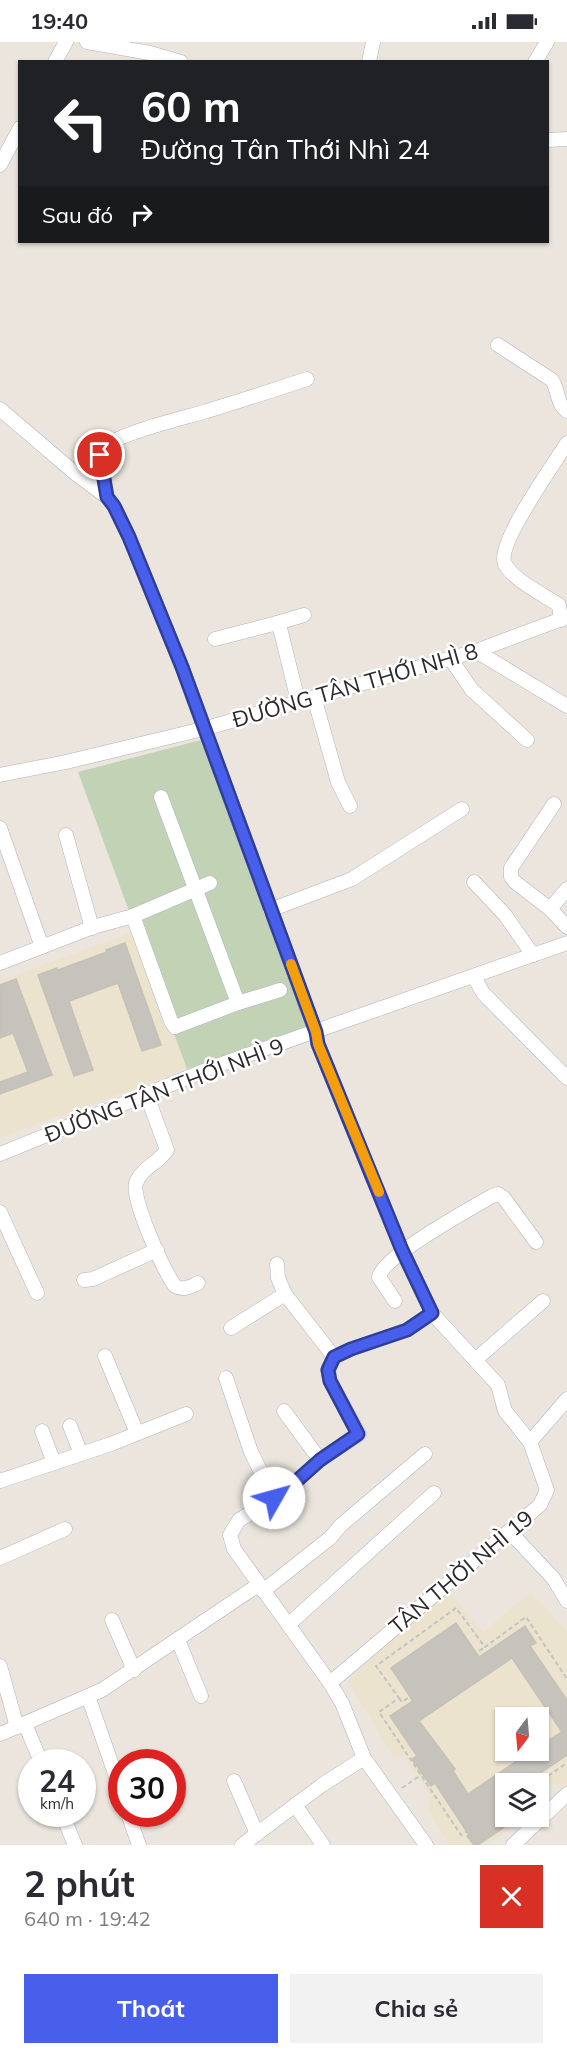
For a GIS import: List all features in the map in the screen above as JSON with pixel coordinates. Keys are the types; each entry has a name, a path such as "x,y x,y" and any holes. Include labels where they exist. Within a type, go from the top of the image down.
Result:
{"street":[{"path":"56,60 66,42"},
{"path":"87,42 152,48 177,60"},
{"path":"369,60 373,42"},
{"path":"537,60 547,42"},
{"path":"0,165 18,132"},
{"path":"549,140 567,139"},
{"path":"498,345 552,380 556,386 558,400 562,408 567,411"},
{"path":"107,497 100,455 104,447 142,429 307,379"},
{"path":"0,409 107,497"},
{"path":"564,619 559,605 513,574 505,565 503,558 505,547 517,522 567,443"},
{"name":"TÂN THỜI NHÌ 19","path":"107,497 114,506 134,548 182,667 316,1032 318,1044 402,1250 432,1313 498,1385 505,1412 530,1442 547,1490 540,1504 330,1683"},
{"path":"215,639 304,615"},
{"name":"ĐƯỜNG TÂN THỚI NHÌ 8","path":"0,775 66,762 203,729 476,651 564,619"},
{"path":"277,624 298,701"},
{"path":"476,651 567,706"},
{"path":"450,658 472,690 527,740"},
{"path":"314,696 338,782 350,806"},
{"path":"161,797 238,1003"},
{"path":"554,804 511,868 511,877 550,909 567,927"},
{"path":"270,910 352,879 462,809"},
{"path":"0,828 42,947"},
{"path":"66,835 92,928"},
{"path":"474,882 505,915 533,956"},
{"path":"0,963 92,928 129,917 210,883"},
{"path":"550,909 567,889"},
{"path":"129,917 173,1026 180,1026 238,1003 280,990"},
{"name":"ĐƯỜNG TÂN THỚI NHÌ 9","path":"0,1154 216,1066 567,944"},
{"path":"474,977 483,993 567,1078"},
{"path":"147,1096 167,1150 163,1157 142,1172 135,1185 145,1223 175,1286 181,1289 198,1283"},
{"path":"395,1300 379,1273 402,1250 492,1196 498,1194 504,1198 536,1242"},
{"path":"0,1212 37,1293"},
{"path":"84,1280 93,1279 157,1250"},
{"path":"277,1264 278,1278 285,1294 334,1357"},
{"path":"231,1328 285,1294"},
{"path":"475,1360 543,1301"},
{"path":"426,1845 364,1758 342,1703 330,1683 260,1588 234,1549 230,1535 239,1520 282,1494 320,1460 358,1434 330,1381 328,1370 334,1357 407,1330 432,1313"},
{"path":"105,1356 137,1433"},
{"path":"226,1378 251,1452 274,1498"},
{"path":"530,1442 567,1399"},
{"path":"284,1411 320,1460"},
{"path":"0,1481 81,1454 186,1414"},
{"path":"70,1426 81,1454"},
{"path":"42,1431 54,1463"},
{"path":"0,1734 102,1690 260,1588 330,1538 341,1525 425,1454"},
{"path":"288,1625 434,1493"},
{"path":"0,1558 65,1529"},
{"path":"509,1531 554,1578 567,1601"},
{"path":"112,1620 134,1670"},
{"path":"178,1640 201,1696"},
{"path":"0,1666 21,1726 34,1749"},
{"path":"88,1696 108,1754"},
{"path":"242,1845 322,1785 364,1758"},
{"path":"234,1781 257,1834"},
{"path":"513,1845 567,1794"},
{"path":"295,1805 323,1845"},
{"path":"67,1827 75,1845"},
{"path":"133,1827 139,1845"}],"path":[{"path":"485,1647 456,1608 376,1666 402,1702 485,1647 526,1617 567,1678"},
{"path":"399,1698 379,1712 461,1835 495,1812"},
{"path":"549,1775 567,1762"},
{"path":"390,1797 421,1775"}],"shaded area":[{"path":"136,931 187,1069 0,1138 0,981"},
{"path":"448,1591 483,1632 531,1592 567,1632 567,1787 553,1784 549,1787 549,1773 495,1773 495,1827 512,1827 488,1845 450,1845 428,1810 430,1796 405,1758 392,1755 349,1683 350,1677"}],"green space":[{"path":"201,740 313,1027 187,1069 78,772"}],"building":[{"path":"125,943 161,1045 142,1051 118,983 69,1001 93,1070 74,1076 38,975 107,952 106,950"},
{"path":"16,979 52,1075 0,1094 0,1082 28,1072 13,1033 0,1038 0,985"},
{"path":"456,1623 479,1657 525,1626 536,1643 530,1646 567,1700 567,1755 540,1773 499,1773 517,1761 549,1761 549,1740 562,1732 549,1713 549,1707 545,1707 512,1658 419,1721 455,1769 453,1771 468,1794 495,1776 495,1827 504,1827 478,1845 474,1845 435,1783 431,1786 412,1759 417,1756 390,1716 413,1701 391,1668"}],"slow traffic":[{"path":"291,964 316,1032 318,1044 379,1192"}],"route":[{"path":"100,455 107,497 129,537 182,667 316,1032 318,1044 402,1250 432,1313 407,1330 334,1357 328,1370 330,1381 358,1434 320,1460 282,1494 274,1498"}]}
